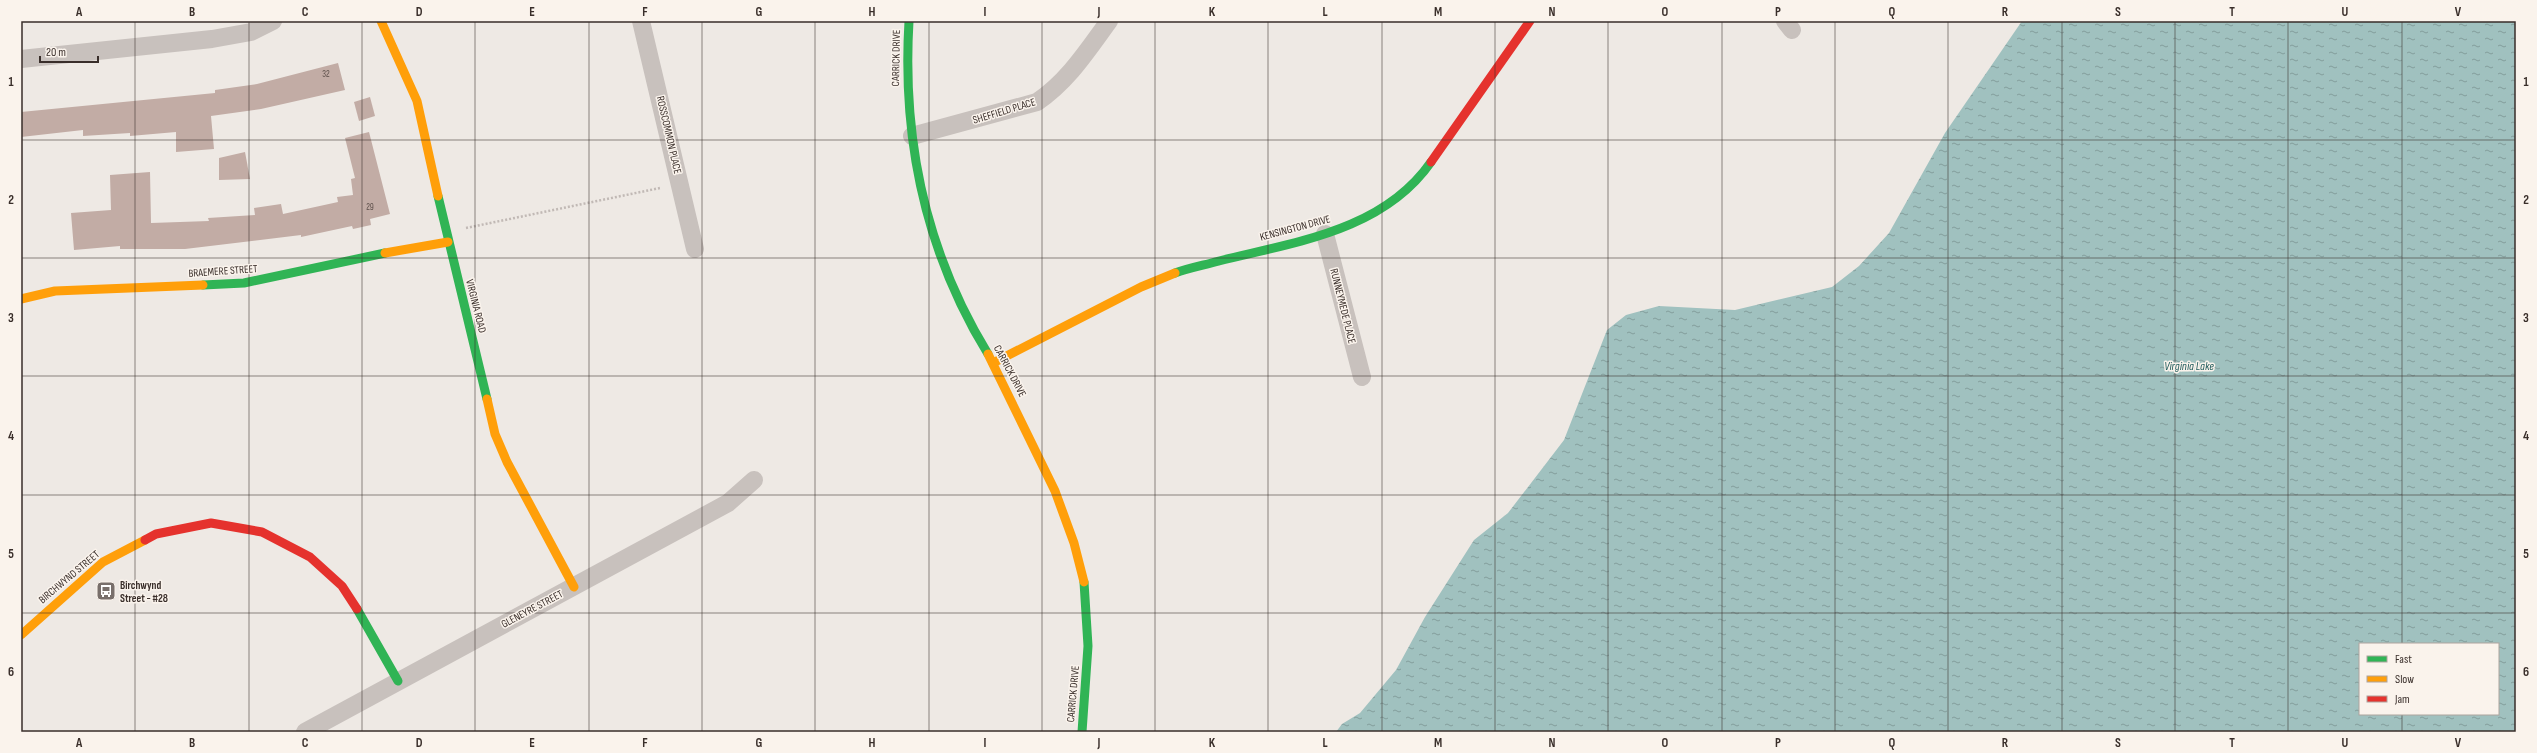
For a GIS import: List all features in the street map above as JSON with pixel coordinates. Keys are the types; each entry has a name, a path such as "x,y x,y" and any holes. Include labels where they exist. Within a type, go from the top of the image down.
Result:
{"street":[{"path":"21,59 212,39 251,32 273,21"},
{"name":"VIRGINIA ROAD","path":"381,21 399,57 417,101 448,242 495,434 507,462 574,586"},
{"name":"ROSSCOMMON PLACE","path":"641,21 695,249"},
{"name":"CARRICK DRIVE","path":"909,21 906,62 908,102 912,136 924,197 949,282 965,316 993,363 1043,463 1066,515 1080,562 1086,601 1089,654 1082,732"},
{"name":"SHEFFIELD PLACE","path":"912,136 1037,102 1054,90 1071,72 1109,21"},
{"name":"KENSINGTON DRIVE","path":"993,363 1141,287 1178,272 1325,234 1368,218 1401,196 1421,176 1530,21"},
{"name":"RUNNEYMEDE PLACE","path":"1325,234 1362,377"},
{"name":"BRAEMERE STREET","path":"21,299 55,291 244,284 294,274 353,259 448,242"},
{"name":"GLENEYRE STREET","path":"305,732 728,503 754,480"},
{"name":"BIRCHWYND STREET","path":"21,635 103,562 156,534 211,524 262,532 310,557 342,586 370,629 398,681"}],"path":[{"path":"463,228 660,188"}],"water":[{"name":"Virginia Lake","path":"2022,21 2516,21 2516,732 1336,732 1342,724 1360,713 1396,670 1425,617 1474,540 1508,513 1564,440 1607,330 1626,315 1659,306 1735,310 1832,287 1859,266 1889,233 1945,133"}],"building":[{"path":"338,63 345,90 261,109 211,116 214,149 176,152 176,132 130,136 130,133 83,136 83,130 21,137 21,112 215,93 215,90 257,84"},
{"path":"370,97 375,116 359,121 354,102"},
{"path":"369,132 390,214 370,219 371,225 353,229 352,226 301,237 301,235 185,249 120,249 120,246 74,250 71,213 111,210 110,175 150,172 151,223 209,221 208,218 255,215 254,208 281,204 283,214 338,202 337,197 353,195 351,179 355,178 345,138"},
{"path":"245,152 250,179 219,180 219,158"}],"traffic: fast":[{"path":"909,21 908,65 910,109 915,152 923,194 934,235 949,276 967,316 988,354"},
{"path":"1175,273 1307,240 1363,219 1388,204 1411,185 1431,162"},
{"path":"438,196 487,399"},
{"path":"203,285 244,283 385,253"},
{"path":"1082,732 1088,646 1084,582"},
{"path":"357,609 398,681"}],"traffic: slow":[{"path":"381,21 417,101 438,196"},
{"path":"385,253 448,242"},
{"path":"993,363 1141,287 1175,273"},
{"path":"21,299 55,291 203,285"},
{"path":"988,354 1055,491 1074,543 1084,582"},
{"path":"487,399 495,434 507,462 574,587"},
{"path":"21,635 103,562 145,540"}],"traffic: jam":[{"path":"1431,162 1530,21"},
{"path":"145,540 156,534 211,523 262,532 310,557 342,586 357,609"}],"place":[{"name":"Birchwynd Street - #28","path":"106,591"}]}
